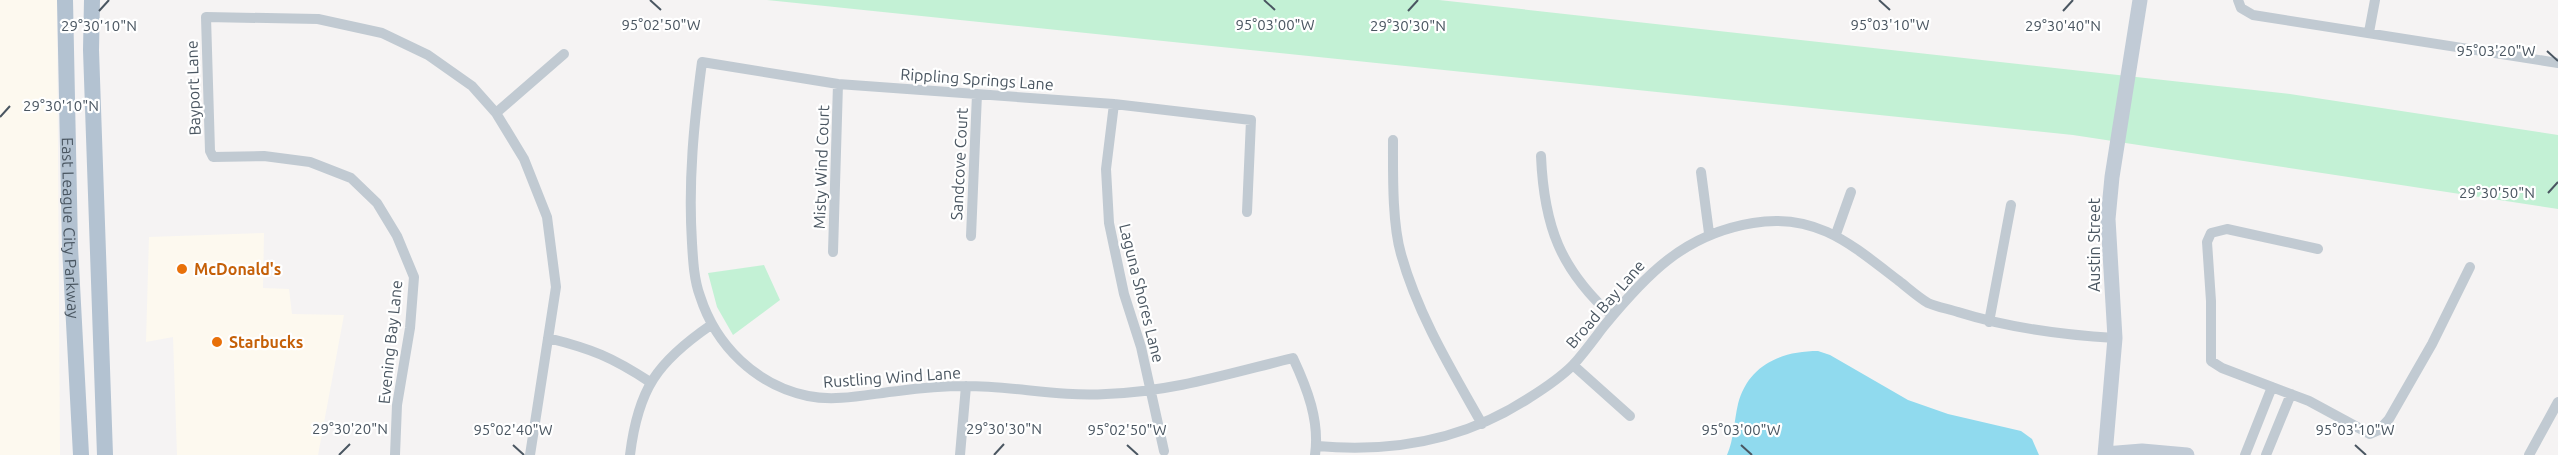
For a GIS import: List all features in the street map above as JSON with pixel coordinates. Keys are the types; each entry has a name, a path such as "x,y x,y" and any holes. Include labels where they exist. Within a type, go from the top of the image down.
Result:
{"main road":[{"name":"East League City Parkway","path":"65,0 70,248 81,455"},
{"name":"East League City Parkway","path":"92,0 90,50 105,455"}],"street":[{"name":"Austin Street","path":"2105,454 2115,338 2108,219 2112,177 2140,0"},
{"path":"2238,0 2241,8 2253,15 2558,63"},
{"path":"2369,32 2375,0"},
{"name":"Bayport Lane","path":"213,157 210,151 206,17 318,19 382,33 428,55 472,86 496,113"},
{"path":"530,455 556,287 548,218 524,159 496,113 564,54"},
{"name":"Rippling Springs Lane","path":"702,62 838,84 1114,104 1251,120 1246,212"},
{"name":"Rustling Wind Lane","path":"702,62 692,137 691,227 699,295 711,325 733,354 750,370 769,382 807,396 821,398 966,386 1073,395 1174,388 1293,358 1307,388 1313,416 1316,450"},
{"name":"Misty Wind Court","path":"833,252 838,84"},
{"name":"Sandcove Court","path":"971,236 977,94"},
{"name":"Laguna Shores Lane","path":"1114,104 1106,169 1109,223 1124,294 1151,390 1164,451"},
{"path":"1393,140 1394,187 1400,252 1416,298 1435,339 1482,424"},
{"name":"Evening Bay Lane","path":"213,157 264,156 310,162 351,178 377,203 397,236 414,277 410,328 398,405 395,455"},
{"path":"1541,156 1548,217 1558,246 1571,271 1589,295 1612,316"},
{"path":"1701,172 1709,233"},
{"path":"1836,234 1851,192"},
{"path":"1989,322 2011,205"},
{"name":"Broad Bay Lane","path":"1316,450 1416,444 1482,424 1514,408 1549,386 1573,365 1634,290 1662,262 1709,233 1752,223 1786,219 1836,234 1928,303 1989,322 2080,336 2115,338"},
{"path":"2318,249 2227,229 2211,233 2207,242 2211,301 2211,361 2222,368 2292,394 2342,417 2370,434 2379,430 2389,419 2432,344 2470,267"},
{"path":"630,455 638,411 650,382 673,354 711,325"},
{"path":"548,338 587,347 618,360 650,382"},
{"path":"1573,365 1630,416"},
{"path":"960,455 966,386"},
{"path":"2245,455 2272,387"},
{"path":"2266,455 2292,394"},
{"path":"2529,455 2558,402"},
{"path":"2105,454 2142,451 2187,455"}],"shaded area":[{"path":"0,0 57,0 60,455 0,455"},
{"path":"264,233 263,288 289,289 292,314 344,315 318,455 177,455 173,337 146,342 149,237"}],"green space":[{"path":"767,0 1439,0 2290,94 2558,135 2558,209 2073,135"},
{"path":"764,265 780,300 733,335 717,307 708,273"}],"water":[{"path":"1818,351 1830,355 1908,400 1948,414 2021,431 2032,439 2039,455 1727,455 1733,436 1738,404 1750,379 1758,370 1779,357"}],"place":[{"name":"McDonald's","path":"182,269"},
{"name":"Starbucks","path":"217,342"}]}
